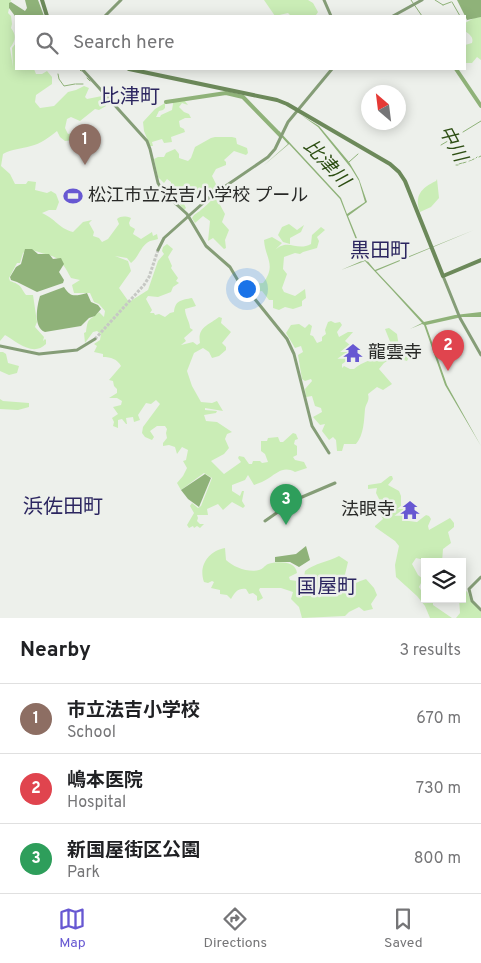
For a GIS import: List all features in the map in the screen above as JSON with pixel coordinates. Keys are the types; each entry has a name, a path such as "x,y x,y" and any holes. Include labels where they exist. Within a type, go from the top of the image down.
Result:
{"main road":[{"path":"42,0 47,15"},
{"path":"134,70 277,100 298,110 390,164 399,172 408,187 443,276 481,260"}],"street":[{"path":"107,15 121,0"},
{"path":"324,0 331,15"},
{"path":"395,15 422,0"},
{"path":"83,70 144,137 150,149 158,183 161,188 188,217 206,246 230,267 240,284 254,298 287,339 294,354 312,426 329,453"},
{"path":"158,250 164,238 188,217 223,188 268,157 275,149 288,122 331,70"},
{"path":"443,276 459,316 481,355"},
{"path":"0,346 39,354 77,350 95,339"},
{"path":"265,521 295,500 335,483"},
{"path":"481,576 469,588 472,601 481,610"}],"shaded area":[{"path":"0,0 11,0 8,13 11,16 11,28 15,36 10,48 13,67 12,48 15,44 15,70 34,70 36,74 42,74 47,71 52,77 52,84 36,95 35,102 40,108 54,106 68,92 84,86 89,88 85,97 87,99 102,96 106,99 106,106 99,110 95,109 80,121 71,117 67,119 65,128 68,134 73,133 77,138 75,140 65,141 57,131 38,144 3,154 1,166 10,174 15,184 26,184 28,181 36,182 35,190 47,193 51,191 56,194 59,202 56,210 42,213 68,230 73,232 83,222 92,220 89,223 94,232 93,236 99,238 102,242 108,239 119,224 117,219 125,217 131,218 130,226 135,229 133,234 141,239 152,232 153,236 157,234 158,239 147,243 131,263 127,258 115,256 128,261 131,271 119,288 129,302 148,290 158,261 164,254 162,251 163,247 167,244 173,249 168,257 171,268 178,278 176,281 179,283 173,287 171,292 158,297 148,296 146,299 152,310 150,313 165,317 174,312 177,303 192,298 196,306 185,309 190,328 193,330 184,338 186,341 181,345 193,342 197,345 200,343 200,333 202,330 219,317 222,318 221,323 231,332 222,343 226,350 219,356 212,358 209,352 203,348 194,353 187,371 192,386 201,402 212,403 217,401 223,411 205,408 205,410 217,411 216,413 204,415 206,421 217,422 232,432 227,434 225,439 229,448 224,454 211,461 224,474 241,462 238,458 239,456 244,457 249,464 252,464 253,461 268,462 265,454 261,451 261,441 278,437 280,442 283,442 293,433 296,434 298,439 295,440 294,444 297,446 297,455 293,457 295,460 304,462 307,468 295,472 291,470 281,471 254,485 248,475 245,480 232,485 232,491 240,496 242,491 244,491 242,501 245,506 243,508 232,502 223,510 218,504 207,509 208,515 197,515 197,521 200,524 204,524 200,528 197,526 194,528 193,526 189,528 187,525 194,513 190,506 192,503 198,508 201,506 212,478 204,473 181,490 177,483 187,468 183,461 186,460 188,450 182,447 177,454 175,447 163,446 167,438 165,426 157,426 150,431 154,437 152,440 145,437 142,433 143,427 160,404 156,400 151,404 146,403 138,415 140,420 134,422 133,417 126,418 127,424 122,419 118,420 118,428 113,426 112,418 118,414 113,407 121,405 122,401 117,398 109,398 117,393 117,389 113,381 109,380 121,366 114,359 103,357 103,354 94,352 97,346 94,344 100,340 101,334 97,331 93,332 85,343 84,333 86,332 89,320 99,312 104,317 105,311 99,304 94,302 90,293 74,293 72,285 80,280 71,278 62,263 55,257 30,249 23,253 20,263 17,263 9,278 10,281 20,286 26,295 33,295 37,322 35,327 44,337 43,341 46,340 46,344 41,348 30,349 5,335 0,341"},
{"path":"25,0 38,0 44,15 15,16 9,8 9,3 11,2 25,11 27,8"},
{"path":"264,0 308,0 313,3 318,12 316,15 290,15 288,13 274,15"},
{"path":"457,0 481,0 481,17 467,20"},
{"path":"481,17 481,60 477,57 472,63 466,63 466,45 472,43 472,39 466,32 466,22"},
{"path":"184,100 188,105 182,103 179,107 189,114 191,118 179,121 180,127 185,132 171,137 172,142 164,143 162,139 152,142 153,146 150,146 144,131 143,122 155,109 165,103 165,108 159,111 156,117 160,117 172,110 172,101"},
{"path":"301,115 319,126 349,162 359,179 367,202 348,216 365,258 375,270 474,230 376,271 424,322 455,315 481,312 481,317 462,317 426,325 447,385 481,446 445,385 424,325 422,324 410,329 422,323 365,261 341,270 364,260 340,199 289,144 263,166 288,144 278,133 279,131 341,198 347,214 365,202 359,181 351,168 318,127"},
{"path":"215,137 236,138 237,144 247,148 248,153 246,155 234,151 224,160 226,165 216,169 212,176 217,186 213,190 188,201 184,204 186,208 184,210 180,205 183,196 177,192 171,194 171,182 167,179 164,183 158,177 154,159 164,157 166,153 175,149 179,154 179,158 188,161 195,147"},
{"path":"437,179 439,198 431,207 420,212 418,197 420,193"},
{"path":"222,191 224,192 221,198 227,201 219,203 225,214 222,222 229,230 225,240 226,248 224,249 213,238 208,241 210,221 203,216 195,223 192,218"},
{"path":"289,224 297,230 304,225 301,232 290,238 290,244 283,242 278,235 282,227"},
{"path":"321,227 325,230 317,237 319,241 317,248 284,257 283,269 287,274 282,288 284,292 295,296 305,289 306,298 302,301 302,306 293,309 285,307 279,310 273,308 273,300 269,300 262,291 256,292 251,290 251,284 263,283 269,271 270,266 264,240 272,237 282,243 274,251 284,245 306,246 311,244 312,235"},
{"path":"25,249 32,249 38,254 49,254 53,259 61,258 64,264 59,272 64,280 63,283 37,292 11,280 10,277 16,267 21,264"},
{"path":"64,287 71,295 87,293 91,302 98,305 101,309 81,326 45,332 37,321 40,296"},
{"path":"328,322 335,323 340,322 342,325 337,332 339,337 348,332 353,332 345,341 350,345 348,350 351,358 342,364 342,368 344,366 354,369 368,361 384,357 391,344 385,329 389,328 397,334 399,347 409,349 411,353 407,361 394,357 384,363 379,369 392,384 383,390 377,387 368,394 369,398 365,409 361,436 356,444 344,444 342,451 337,451 336,440 333,437 329,440 322,431 325,424 320,425 313,417 322,412 321,408 315,406 312,396 306,397 305,389 312,381 311,379 305,381 302,379 298,355 303,352 301,346 295,348 286,333 291,325 299,324 305,328 309,324 312,326 310,335 313,336 317,343 322,341 322,337 326,334 325,330"},
{"path":"0,352 6,354 8,363 19,366 17,373 9,375 0,371"},
{"path":"0,399 3,401 29,403 29,407 18,410 0,409"},
{"path":"205,474 211,478 199,507 188,499 181,490"},
{"path":"392,476 393,479 388,485 399,491 401,506 409,521 417,522 426,515 429,516 431,519 428,526 429,530 450,518 454,523 454,527 448,532 451,543 443,549 442,558 416,558 412,564 421,577 419,587 421,590 421,601 396,577 395,565 399,546 375,527 383,519 379,512 380,501 376,493 377,488 368,489 368,485 381,483"},
{"path":"306,546 310,560 299,567 290,562 275,562 275,557 296,554"},
{"path":"225,548 226,560 246,570 259,570 272,563 290,564 296,569 297,573 289,577 290,580 297,581 304,577 305,571 309,568 339,556 348,562 342,587 345,591 352,584 366,579 377,595 371,604 373,609 364,611 359,607 345,616 302,618 299,607 291,599 293,592 281,588 260,588 259,590 263,598 258,601 257,596 253,593 249,594 246,589 237,591 231,599 227,595 220,594 220,590 211,588 214,582 204,582 202,570 206,560 214,552"},
{"path":"466,592 471,601 481,612 481,618 456,618 460,613 459,603 466,603"},
{"path":"423,603 433,603 433,605 452,618 430,618"}],"waterway":[{"path":"411,0 421,15"},
{"path":"435,0 443,5"},
{"path":"443,5 451,2"},
{"path":"452,2 459,15"},
{"path":"457,70 481,106"},
{"path":"58,74 64,86 75,84"},
{"path":"87,78 90,81"},
{"path":"76,84 83,84"},
{"name":"比津川","path":"166,102 226,93 243,97 281,136"},
{"name":"中川","path":"463,132 481,121"},
{"name":"中川","path":"454,137 460,134"},
{"name":"中川","path":"441,145 453,138"},
{"path":"349,162 358,154"},
{"name":"中川","path":"469,161 474,159"}],"tunnel":[{"path":"95,339 144,285 149,277 158,250"}],"place":[{"name":"市立法吉小学校","path":"85,165"},
{"name":"松江市立法吉小学校 プール","path":"73,196"},
{"name":"龍雲寺","path":"353,353"},
{"name":"嶋本医院","path":"448,371"},
{"name":"法眼寺","path":"410,510"},
{"name":"新国屋街区公園","path":"286,525"}],"district":[{"name":"比津町","path":"130,98"},
{"name":"黒田町","path":"380,252"},
{"name":"浜佐田町","path":"63,508"},
{"name":"国屋町","path":"327,588"}]}
